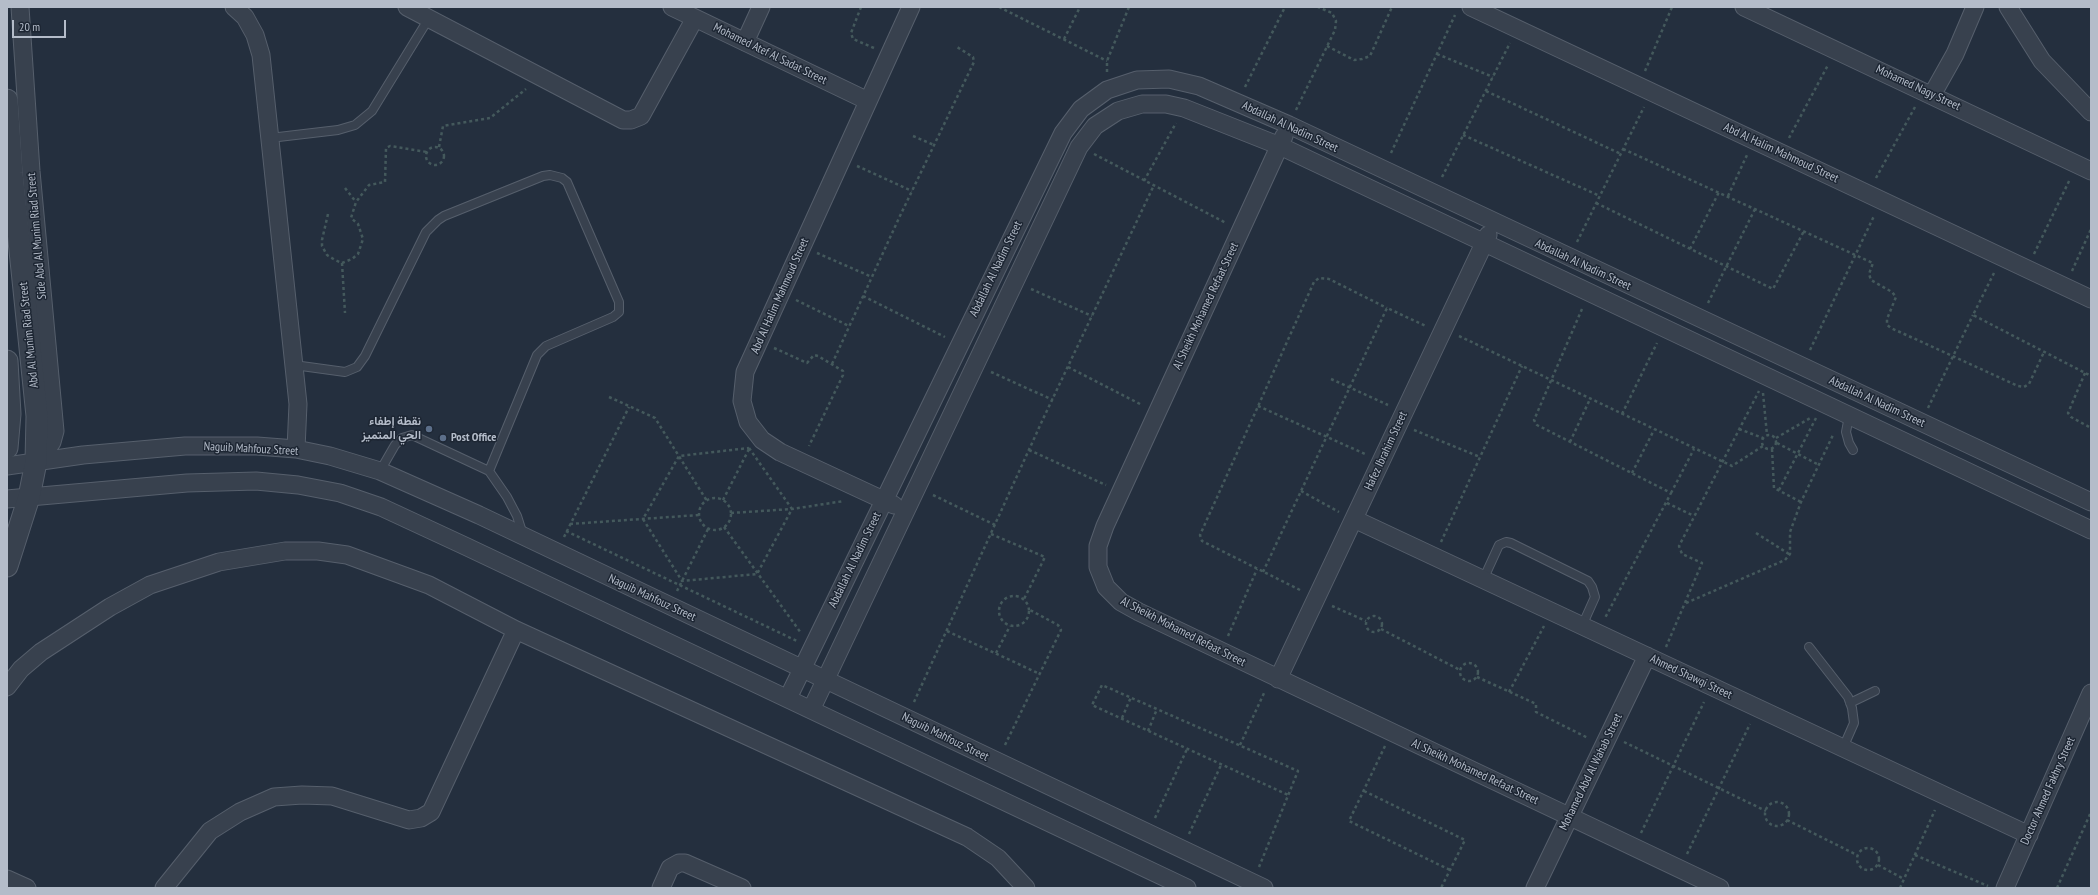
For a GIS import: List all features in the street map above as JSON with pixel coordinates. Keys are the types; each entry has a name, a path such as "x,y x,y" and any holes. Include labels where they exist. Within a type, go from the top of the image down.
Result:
{"street":[{"name":"Side Abd Al Munim Riad Street","path":"20,7 31,171 55,431 52,442 46,451 36,460"},
{"path":"234,7 245,17 256,35 261,55 298,404 296,449"},
{"path":"407,7 623,120 631,120 640,116 694,18"},
{"name":"Mohamed Atef Al Sadat Street","path":"672,7 868,101"},
{"path":"745,42 761,7"},
{"name":"Abd Al Halim Mahmoud Street","path":"905,510 801,463 762,440 748,422 742,401 745,372 911,7"},
{"name":"Mohamed Nagy Street","path":"1744,7 2084,167"},
{"path":"1928,93 1955,54 1975,7"},
{"path":"2008,7 2042,61 2091,112"},
{"name":"Abd Al Halim Mahmoud Street","path":"1463,10 1517,29 2091,299"},
{"name":"Abdallah Al Nadim Street","path":"788,698 1063,133 1081,109 1107,90 1137,80 1169,79 1199,86 1289,125 1494,223 2091,502"},
{"name":"Abd Al Munim Riad Street","path":"7,100 12,173 37,416 36,460 29,497 7,566"},
{"name":"Abdallah Al Nadim Street","path":"812,708 1079,147 1095,126 1118,111 1142,104 1166,104 1184,108 1280,146 1664,329 1765,381 1846,415 2091,530"},
{"name":"Al Sheikh Mohamed Refaat Street","path":"1289,125 1105,526 1098,546 1098,567 1106,587 1121,602 1221,652 1720,888"},
{"name":"Hafez Ibrahim Street","path":"1275,678 1316,598 1494,223"},
{"name":"Abd Al Munim Riad Street","path":"7,362 10,414 7,448"},
{"name":"Naguib Mahfouz Street","path":"7,466 36,460 185,446 257,446 296,449 330,456 380,471 523,536 1258,885"},
{"path":"7,499 186,483 248,482 298,485 340,493 381,507 812,708 1187,888"},
{"name":"Ahmed Shawqi Street","path":"1354,519 2029,835"},
{"path":"7,687 21,669 47,648 110,607 150,585 219,562 285,550 318,551 347,555 429,584 516,630 967,837 998,858 1026,888"},
{"path":"164,888 210,831 240,812 274,797 302,795 332,796 409,820 421,818 431,812 516,630"},
{"name":"Mohamed Abd Al Wahab Street","path":"1535,888 1606,740 1653,659"},
{"name":"Doctor Ahmed Fakhry Street","path":"2005,888 2091,693"},
{"path":"661,888 670,868 679,863 685,863 742,888"},
{"path":"7,879 27,888"}],"lane":[{"path":"270,138 338,130 354,125 372,111 429,18"},
{"path":"294,364 345,372 357,367 365,356 426,232 438,220 444,216 543,176 550,174 562,178 567,182 620,307 617,315 546,346 537,355 489,471"},
{"path":"1846,415 1846,432 1848,442 1853,450"},
{"path":"380,471 395,445 402,438 412,435 489,471 508,497 517,516 523,536"},
{"path":"1483,580 1498,545 1506,542 1511,543 1588,581 1592,587 1594,597 1582,626"},
{"path":"1809,647 1848,697 1854,723 1843,748"},
{"path":"1850,703 1875,691"}],"path":[{"path":"861,7 852,26 851,33 853,39 889,55"},
{"path":"999,7 1107,61 1129,7"},
{"path":"1064,39 1080,7"},
{"path":"1237,102 1285,7"},
{"path":"1289,125 1335,30 1336,22 1332,13 1318,7"},
{"path":"1327,46 1354,60 1362,60 1370,56 1392,7"},
{"path":"1569,258 1621,154 1645,89 1672,7"},
{"path":"1383,170 1437,54 1463,10"},
{"path":"1433,194 1517,29"},
{"path":"832,364 974,62 973,57 957,48"},
{"path":"1782,153 1836,50"},
{"path":"1437,54 1493,77"},
{"path":"438,147 443,126 490,118 541,77"},
{"path":"1486,91 1621,154"},
{"path":"1802,367 1856,254 1874,197 1928,93"},
{"path":"1144,181 1184,108"},
{"path":"1463,135 1600,196"},
{"path":"913,136 934,145"},
{"path":"1728,196 1754,140"},
{"path":"328,214 322,246 327,255 342,263 352,259 361,247 361,231 358,224 351,218 356,202 369,185 385,182 386,148 390,146 427,152"},
{"path":"432,147 438,147 443,150 445,155 444,160 440,164 431,164 427,161 427,152 432,147"},
{"path":"1079,147 1241,231"},
{"path":"1623,149 1873,263 1869,274 1871,280 1896,297 1887,319 1887,326 2018,386 2024,387 2029,384 2044,352"},
{"path":"842,159 912,192"},
{"path":"2027,269 2084,167"},
{"path":"906,719 1092,316 1154,186"},
{"path":"345,188 356,202"},
{"path":"1690,249 1719,192"},
{"path":"1596,203 1773,289 1804,231"},
{"path":"1700,319 1756,209"},
{"path":"2064,287 2091,229"},
{"path":"802,246 872,278"},
{"path":"1921,423 2002,257"},
{"path":"342,263 345,314"},
{"path":"1366,621 1257,569 1200,538 1314,282 1319,278 1329,279 1387,308 1522,366 1721,462 1732,466 1763,446"},
{"path":"1014,281 1092,316"},
{"path":"781,293 850,326"},
{"path":"1589,293 1534,420 1537,425 1671,493"},
{"path":"863,296 959,345"},
{"path":"1263,572 1387,308"},
{"path":"1973,315 2091,376"},
{"path":"1622,414 1664,329"},
{"path":"759,341 803,362 810,362 814,355 843,371 843,375 801,463"},
{"path":"974,365 1053,400"},
{"path":"1434,557 1522,366"},
{"path":"1068,368 1157,413"},
{"path":"2085,373 2068,413 2071,417 2091,428"},
{"path":"1330,379 1350,387 1402,418 1480,457"},
{"path":"1653,659 1685,603 1702,563 1682,554 1679,546 1721,462 1765,381"},
{"path":"1765,381 1767,435"},
{"path":"609,397 655,418 706,501"},
{"path":"1570,442 1590,399"},
{"path":"556,552 629,406"},
{"path":"1258,406 1381,461"},
{"path":"1767,435 1776,438 1819,413 1779,490"},
{"path":"1685,603 1785,560 1790,554 1790,532 1801,502 1818,465 1846,415"},
{"path":"1739,428 1763,438"},
{"path":"1632,473 1654,430"},
{"path":"723,500 756,432"},
{"path":"1763,438 1767,435"},
{"path":"1763,438 1763,446"},
{"path":"1776,438 1777,443 1818,465"},
{"path":"1777,443 1772,449 1774,488 1801,502"},
{"path":"1763,446 1767,449 1772,449"},
{"path":"678,456 749,448"},
{"path":"749,448 792,510"},
{"path":"1597,633 1667,503 1694,449"},
{"path":"1030,450 1121,492"},
{"path":"643,519 678,456"},
{"path":"916,487 995,525"},
{"path":"1301,491 1354,519"},
{"path":"715,498 723,500 730,508 731,513 729,521 724,527 716,530 708,529 700,521 699,515 701,507 706,501 715,498"},
{"path":"731,513 792,510 845,501"},
{"path":"1667,503 1694,516"},
{"path":"758,573 792,510"},
{"path":"570,524 699,515"},
{"path":"643,519 682,581"},
{"path":"724,527 812,647"},
{"path":"670,606 708,529"},
{"path":"566,532 812,647"},
{"path":"1756,533 1790,554"},
{"path":"991,534 1046,556 1024,599"},
{"path":"1221,652 1257,569"},
{"path":"682,581 758,573"},
{"path":"997,762 1060,630 1058,625 1030,610 1024,599 1019,596 1008,597 1000,604 999,610 1001,620 1010,626 1017,627 1024,624 1029,617 1030,610"},
{"path":"1509,692 1552,612"},
{"path":"1372,616 1377,616 1382,624 1381,629 1376,633 1368,631 1365,625 1366,621 1372,616"},
{"path":"996,653 1010,626"},
{"path":"1381,629 1460,670"},
{"path":"947,631 1040,674"},
{"path":"1469,663 1474,664 1478,672 1477,677 1472,681 1465,680 1460,674 1460,670 1463,665 1469,663"},
{"path":"1477,677 1536,704 1536,712 1673,767 1766,811"},
{"path":"1240,746 1275,678"},
{"path":"1258,885 1288,795 1298,771 1102,685 1092,705 1288,795"},
{"path":"1634,847 1711,686"},
{"path":"1122,718 1131,697"},
{"path":"1680,869 1758,708"},
{"path":"1148,731 1157,709"},
{"path":"1391,733 1349,821 1450,870"},
{"path":"1148,833 1187,749"},
{"path":"1182,849 1221,765"},
{"path":"1364,791 1465,840 1441,888"},
{"path":"1900,888 1942,794"},
{"path":"1774,803 1780,803 1788,812 1787,820 1779,826 1774,826 1767,820 1766,811 1769,806 1774,803"},
{"path":"2057,888 2091,812"},
{"path":"1787,820 1857,854"},
{"path":"1869,847 1874,849 1879,856 1878,865 1874,869 1862,869 1857,863 1857,854 1862,849 1869,847"},
{"path":"1915,855 1993,888"},
{"path":"1878,865 1904,879"}],"place":[{"name":"نقطة إطفاء الحي المتميز","path":"429,429"},
{"name":"Post Office","path":"443,438"}]}
